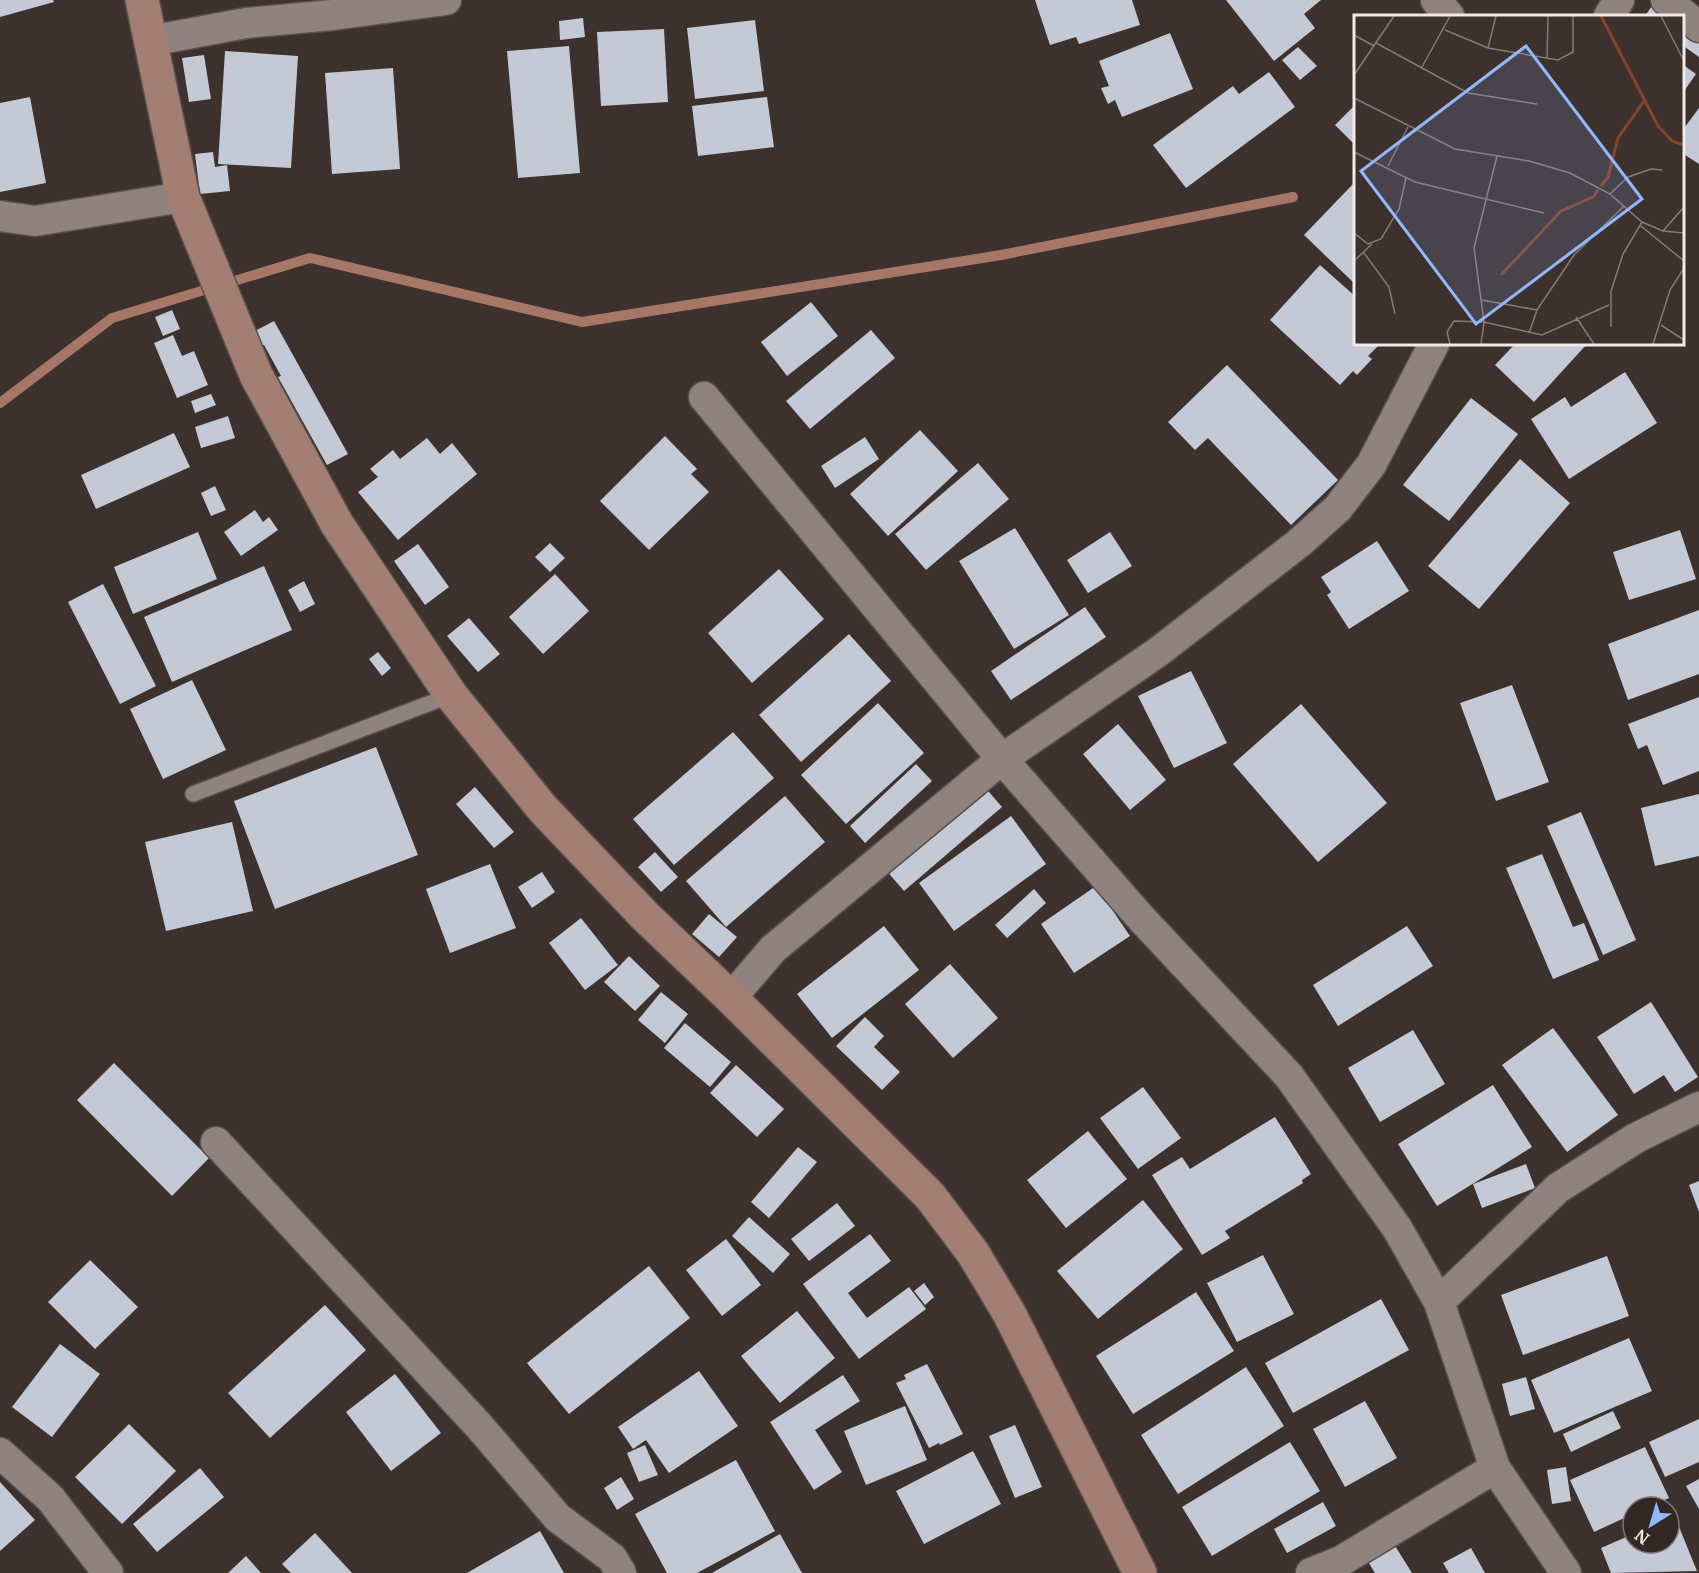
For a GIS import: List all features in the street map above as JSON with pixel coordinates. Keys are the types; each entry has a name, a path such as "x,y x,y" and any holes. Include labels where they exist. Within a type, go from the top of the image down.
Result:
{"street":[{"path":"142,0 183,197 256,375 337,525 451,695 543,809 646,916 930,1196 973,1253 1009,1313 1140,1573"},
{"path":"150,41 246,23 333,15 446,0"},
{"path":"1436,0 1448,15"},
{"path":"1610,15 1619,0"},
{"path":"1666,0 1699,27"},
{"path":"0,216 35,221 183,197"},
{"path":"731,998 773,949 1002,759 1158,652 1299,543 1338,508 1371,465 1433,345"},
{"path":"704,397 1002,759 1141,918 1289,1076 1397,1228 1439,1302 1495,1468 1566,1573"},
{"path":"1439,1302 1558,1188 1636,1138 1699,1107"},
{"path":"216,1142 479,1426 558,1518 612,1558 621,1573"},
{"path":"0,1453 50,1498 108,1573"},
{"path":"1311,1573 1341,1561 1495,1468"}],"lane":[{"path":"193,794 451,695"}],"building":[{"path":"0,0 53,0 54,2 0,17"},
{"path":"1035,0 1132,0 1140,25 1079,44 1076,37 1050,45"},
{"path":"1226,0 1321,0 1304,14 1315,28 1274,61"},
{"path":"1656,0 1669,15 1646,15"},
{"path":"583,18 585,37 560,40 559,21"},
{"path":"755,20 764,91 695,99 687,28"},
{"path":"1684,23 1699,34 1699,57 1684,46"},
{"path":"664,29 668,102 601,106 597,32"},
{"path":"1170,33 1193,89 1122,117 1115,100 1108,104 1101,88 1109,86 1099,61"},
{"path":"569,46 580,173 518,178 507,51"},
{"path":"1298,47 1317,66 1300,80 1282,60"},
{"path":"225,51 298,56 291,168 218,164"},
{"path":"204,55 211,99 189,102 182,58"},
{"path":"1684,65 1696,74 1684,91"},
{"path":"393,68 400,169 332,174 325,73"},
{"path":"1269,72 1295,107 1186,188 1153,145 1233,86 1239,94"},
{"path":"30,97 46,183 0,192 0,103"},
{"path":"767,97 774,147 698,156 692,106"},
{"path":"1354,106 1354,144 1335,125"},
{"path":"1699,108 1699,164 1684,154 1684,128"},
{"path":"213,152 215,167 227,165 230,191 200,194 195,154"},
{"path":"1354,183 1354,283 1304,235"},
{"path":"1320,265 1354,295 1354,345 1379,345 1368,356 1372,359 1357,375 1353,371 1340,385 1270,320"},
{"path":"811,302 838,336 787,376 761,342"},
{"path":"172,310 180,329 163,336 155,317"},
{"path":"274,321 348,454 327,465 278,377 281,376 264,345 261,346 253,332"},
{"path":"871,330 895,358 810,429 786,401"},
{"path":"173,335 182,356 194,351 208,385 177,398 154,343"},
{"path":"1514,345 1586,345 1534,402 1495,365"},
{"path":"1227,365 1338,480 1291,525 1208,438 1195,450 1168,422"},
{"path":"1625,372 1657,423 1569,479 1531,419 1565,397 1571,407"},
{"path":"211,394 216,405 195,413 191,401"},
{"path":"1471,398 1518,434 1449,521 1403,485"},
{"path":"228,416 235,438 201,448 195,427"},
{"path":"920,430 958,471 888,536 850,494"},
{"path":"174,433 190,467 96,509 81,475"},
{"path":"665,436 697,469 691,474 709,492 649,550 600,501"},
{"path":"865,437 879,459 835,488 821,466"},
{"path":"427,438 440,454 452,443 477,474 398,540 358,492 378,477 370,469 393,450 400,459"},
{"path":"1520,459 1570,503 1479,609 1428,566"},
{"path":"978,463 1009,499 926,570 895,534"},
{"path":"215,486 226,510 211,516 201,493"},
{"path":"255,510 263,522 269,517 278,530 241,556 224,532"},
{"path":"1015,528 1069,615 1014,649 959,561"},
{"path":"1680,530 1696,579 1629,600 1613,552"},
{"path":"198,532 217,579 133,614 114,567"},
{"path":"1110,532 1132,566 1088,593 1067,560"},
{"path":"1377,541 1409,591 1349,629 1327,595 1331,592 1321,577"},
{"path":"550,543 565,558 550,572 535,557"},
{"path":"418,544 449,587 425,605 394,561"},
{"path":"264,566 292,630 172,682 144,617"},
{"path":"779,569 824,619 752,683 708,633"},
{"path":"555,574 589,611 543,654 509,617"},
{"path":"304,581 315,604 300,612 288,590"},
{"path":"103,584 156,686 120,704 68,602"},
{"path":"1085,607 1106,637 1011,700 991,671"},
{"path":"1699,610 1699,674 1628,700 1608,644"},
{"path":"469,618 500,654 478,672 447,636"},
{"path":"849,634 891,681 801,762 759,715"},
{"path":"378,652 391,668 382,676 369,659"},
{"path":"1191,671 1227,743 1174,768 1138,696"},
{"path":"192,680 226,750 163,779 130,709"},
{"path":"1512,685 1549,782 1496,801 1460,703"},
{"path":"1699,697 1699,771 1663,785 1647,745 1638,749 1628,724"},
{"path":"878,703 924,753 846,824 801,775"},
{"path":"1301,704 1387,803 1318,862 1233,764"},
{"path":"1118,724 1166,780 1130,810 1083,754"},
{"path":"733,732 774,778 674,865 633,819"},
{"path":"376,747 418,855 275,909 234,801"},
{"path":"916,764 932,781 865,843 850,826"},
{"path":"983,785 1002,807 904,891 885,869"},
{"path":"475,787 514,832 494,848 456,804"},
{"path":"1699,794 1699,856 1655,866 1641,808"},
{"path":"785,796 825,842 726,927 686,881"},
{"path":"1581,812 1636,940 1603,955 1547,826"},
{"path":"1011,816 1046,864 954,931 919,883"},
{"path":"232,822 253,911 166,931 145,842"},
{"path":"655,852 678,877 661,892 638,867"},
{"path":"1542,854 1573,927 1584,923 1599,960 1553,979 1506,868"},
{"path":"490,864 516,928 450,953 426,889"},
{"path":"542,872 555,892 532,908 518,887"},
{"path":"1096,886 1130,936 1074,973 1041,924"},
{"path":"1034,889 1046,903 1007,938 995,925"},
{"path":"709,914 737,937 719,957 692,934"},
{"path":"581,918 618,965 585,990 549,943"},
{"path":"884,926 919,970 832,1038 797,994"},
{"path":"1407,926 1433,966 1338,1026 1313,985"},
{"path":"629,956 660,986 635,1011 604,982"},
{"path":"950,964 998,1018 953,1058 905,1004"},
{"path":"661,992 688,1014 665,1043 638,1020"},
{"path":"1651,1002 1698,1077 1675,1092 1664,1075 1634,1094 1597,1037"},
{"path":"865,1017 884,1036 874,1047 900,1072 882,1090 836,1046"},
{"path":"685,1023 731,1062 710,1087 664,1048"},
{"path":"1553,1028 1618,1115 1567,1152 1502,1065"},
{"path":"1413,1030 1445,1084 1380,1122 1348,1068"},
{"path":"114,1063 209,1158 172,1196 77,1100"},
{"path":"736,1065 784,1109 757,1137 710,1093"},
{"path":"1493,1085 1532,1147 1437,1206 1398,1144"},
{"path":"1143,1087 1181,1138 1138,1169 1100,1118"},
{"path":"1275,1117 1311,1174 1302,1180 1303,1183 1225,1231 1230,1238 1202,1255 1152,1175 1182,1157 1190,1169"},
{"path":"1088,1131 1127,1179 1066,1228 1027,1180"},
{"path":"798,1147 817,1162 769,1218 751,1202"},
{"path":"1526,1164 1535,1188 1482,1208 1473,1184"},
{"path":"1699,1181 1699,1212 1689,1185"},
{"path":"1143,1200 1183,1249 1098,1319 1057,1271"},
{"path":"837,1203 855,1226 809,1261 791,1239"},
{"path":"749,1217 790,1254 773,1273 732,1236"},
{"path":"870,1234 891,1261 848,1293 867,1318 909,1287 926,1309 859,1359 803,1284"},
{"path":"726,1239 761,1285 722,1316 686,1270"},
{"path":"1263,1255 1294,1314 1237,1342 1207,1283"},
{"path":"1607,1256 1629,1316 1523,1355 1501,1295"},
{"path":"90,1260 138,1307 95,1349 48,1302"},
{"path":"649,1266 690,1318 569,1414 527,1363"},
{"path":"924,1283 934,1297 925,1305 914,1291"},
{"path":"1196,1292 1234,1351 1133,1414 1096,1356"},
{"path":"1381,1299 1409,1350 1293,1413 1265,1363"},
{"path":"325,1305 366,1350 270,1438 228,1393"},
{"path":"797,1311 835,1358 780,1403 741,1356"},
{"path":"1629,1338 1652,1391 1554,1433 1531,1380"},
{"path":"60,1344 100,1374 52,1437 12,1407"},
{"path":"927,1364 963,1434 929,1448 896,1383 906,1379 904,1375"},
{"path":"1246,1367 1284,1426 1178,1494 1141,1435"},
{"path":"699,1371 738,1426 669,1473 646,1440 633,1449 618,1427"},
{"path":"395,1374 441,1433 391,1471 346,1412"},
{"path":"843,1375 860,1401 815,1430 842,1472 814,1490 770,1422"},
{"path":"1526,1377 1535,1409 1510,1416 1502,1384"},
{"path":"1365,1401 1397,1458 1345,1487 1313,1429"},
{"path":"905,1406 927,1460 866,1485 844,1431"},
{"path":"1613,1411 1621,1428 1571,1452 1563,1434"},
{"path":"1699,1419 1699,1462 1665,1477 1649,1442"},
{"path":"129,1424 176,1471 122,1524 75,1477"},
{"path":"1015,1425 1042,1487 1015,1498 989,1436"},
{"path":"1290,1442 1320,1491 1212,1556 1182,1507"},
{"path":"645,1445 658,1475 639,1482 627,1453"},
{"path":"1645,1447 1668,1495 1621,1495 1621,1520 1594,1532 1570,1480"},
{"path":"973,1451 1001,1504 924,1544 896,1491"},
{"path":"736,1460 775,1531 697,1573 667,1573 635,1514"},
{"path":"1566,1467 1571,1501 1552,1504 1547,1470"},
{"path":"200,1468 224,1497 157,1552 133,1524"},
{"path":"621,1477 634,1499 617,1510 604,1488"},
{"path":"1699,1479 1699,1509 1686,1486"},
{"path":"0,1482 35,1520 0,1551"},
{"path":"1323,1502 1336,1526 1287,1553 1274,1529"},
{"path":"540,1531 564,1573 467,1573"},
{"path":"1681,1532 1697,1571 1611,1573 1601,1548 1621,1539 1621,1555 1681,1555"},
{"path":"315,1533 352,1573 291,1573 282,1564"},
{"path":"1387,1533 1412,1573 1375,1573 1361,1550"},
{"path":"780,1534 802,1573 712,1573"},
{"path":"1471,1548 1485,1573 1449,1573 1443,1563"},
{"path":"246,1556 261,1573 228,1573"}],"waterway":[{"path":"0,403 112,318 310,258 582,322 1001,255 1293,197"}]}
